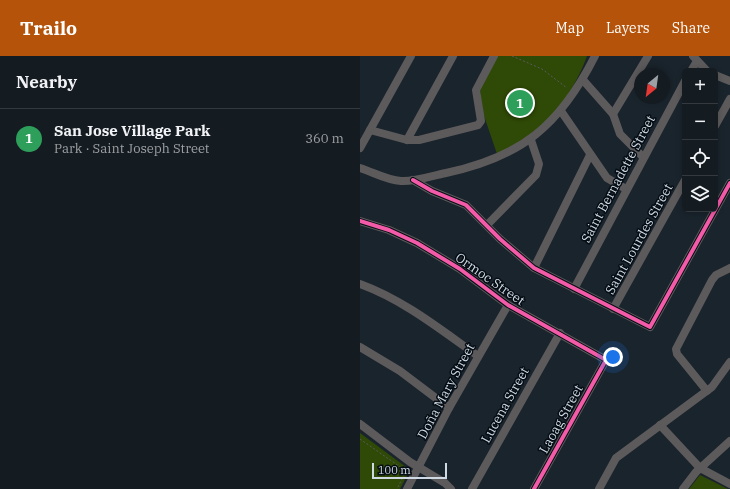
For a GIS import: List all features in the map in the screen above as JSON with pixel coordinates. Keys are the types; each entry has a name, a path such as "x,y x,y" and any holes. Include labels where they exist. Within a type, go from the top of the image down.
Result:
{"street":[{"path":"360,148 411,56"},
{"path":"407,140 453,56"},
{"path":"370,130 407,140 419,140 478,125 480,123 476,90 494,56"},
{"path":"360,168 393,179 413,180 494,160 531,140 561,111 583,80 595,56"},
{"path":"613,114 648,56"},
{"path":"692,68 695,58"},
{"path":"695,58 704,68"},
{"path":"718,76 730,81"},
{"path":"583,80 613,114 620,134 643,157"},
{"name":"Saint Bernadette Street","path":"574,289 643,157 682,87"},
{"path":"718,121 730,99"},
{"path":"561,111 607,178 626,189"},
{"path":"487,225 536,175 539,164 531,140"},
{"path":"534,268 590,155"},
{"path":"413,180 432,191 466,205 534,268 650,327 730,182"},
{"name":"Saint Lourdes Street","path":"613,309 682,185"},
{"name":"Ormoc Street","path":"360,220 389,230 417,243 460,269 508,305 606,360"},
{"path":"707,391 677,354 676,349 712,280 716,275 730,268"},
{"path":"360,284 393,299 424,318 478,356"},
{"name":"Doña Mary Street","path":"407,489 449,408 508,305"},
{"name":"Lucena Street","path":"472,489 560,333"},
{"path":"360,347 400,371 449,408"},
{"name":"Laoag Street","path":"534,489 606,360"},
{"path":"599,489 616,458 707,391 730,362"},
{"path":"360,424 410,462 420,466 445,483 451,489"},
{"path":"660,425 700,468 730,484"},
{"path":"683,489 700,468 730,441"}],"path":[{"path":"512,56 542,70 574,94"},
{"path":"360,439 406,471 397,489"}],"green space":[{"path":"497,56 587,56 572,88 550,118 528,137 497,154 482,110 480,89"},
{"path":"360,433 410,470 400,489 360,489"},
{"path":"700,475 728,489 689,489"}],"cycle path":[{"path":"413,180 432,191 466,205 500,239 534,268 650,327 730,183"},
{"path":"360,221 389,230 417,243 460,269 508,305 606,360 534,489"}],"place":[{"name":"San Jose Village Park","path":"520,103"}]}
